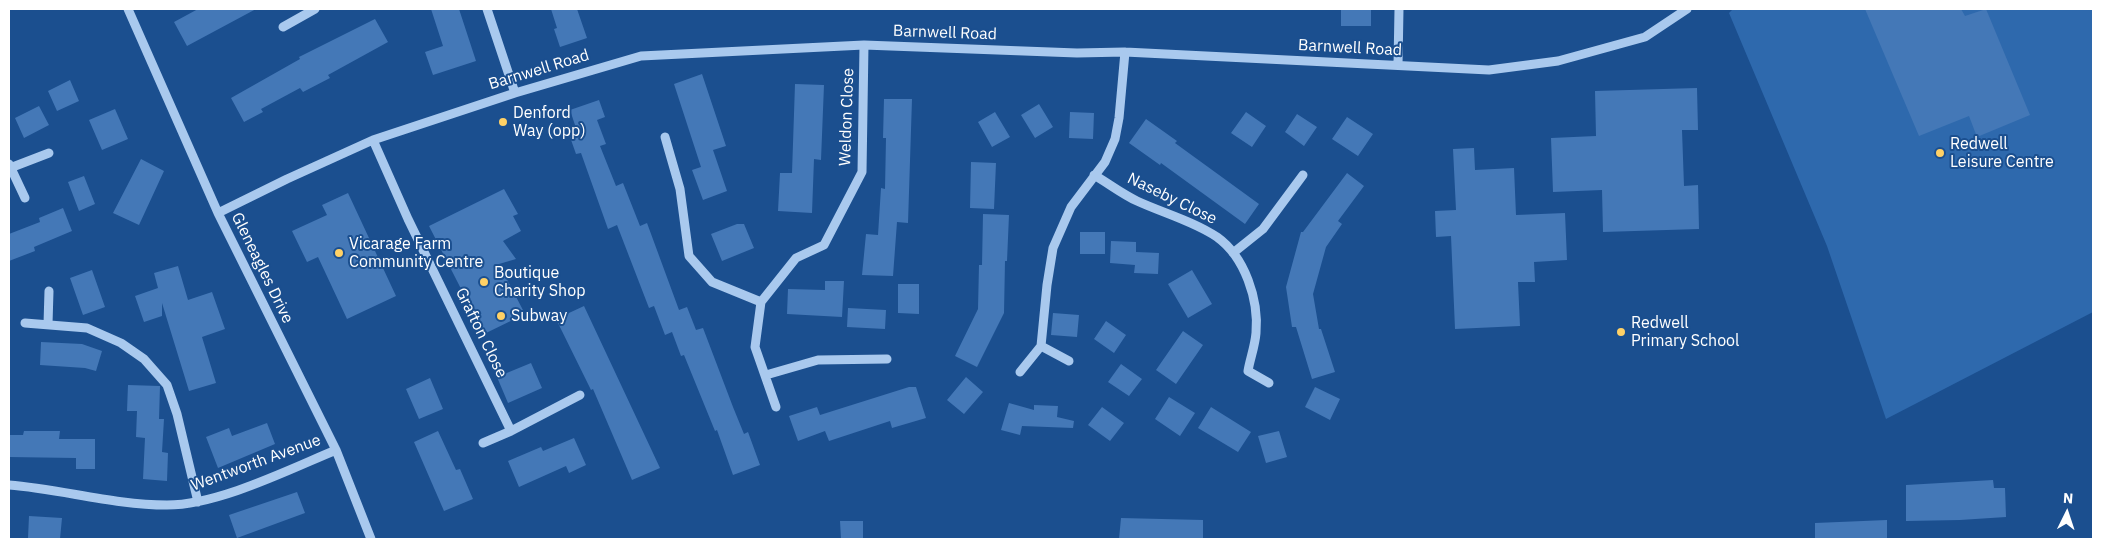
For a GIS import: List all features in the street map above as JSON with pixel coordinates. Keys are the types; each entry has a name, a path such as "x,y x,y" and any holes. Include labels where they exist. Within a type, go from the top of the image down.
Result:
{"street":[{"name":"Gleneagles Drive","path":"128,9 218,213 336,450 371,539"},
{"path":"283,27 315,9"},
{"path":"487,9 515,93"},
{"path":"1398,65 1399,9"},
{"name":"Barnwell Road","path":"218,213 373,140 515,93 641,56 864,45 1076,53 1125,52 1489,70 1558,61 1644,37 1687,9"},
{"name":"Weldon Close","path":"761,302 796,258 824,244 862,172 864,45"},
{"path":"1020,372 1041,346 1053,248 1071,207 1105,162 1115,139 1120,118 1125,52"},
{"path":"665,138 680,189 689,256 712,282 761,302 756,347 776,406"},
{"name":"Grafton Close","path":"373,140 408,219 511,431"},
{"path":"25,198 10,166 49,153"},
{"path":"1233,253 1264,229 1303,174"},
{"name":"Naseby Close","path":"1094,175 1135,200 1206,231 1218,238 1233,253 1246,275 1254,302 1256,333 1248,371 1269,384"},
{"path":"48,324 50,291"},
{"path":"25,323 88,328 122,343 144,359 167,385 177,414 198,502"},
{"path":"1041,346 1069,361"},
{"path":"766,376 818,360 887,358"},
{"path":"483,443 511,431 580,395"},
{"name":"Wentworth Avenue","path":"9,484 135,504 168,505 198,502 251,484 336,450"}],"shaded area":[{"name":"Redwell Leisure Centre","path":"1733,9 2093,9 2093,312 1886,419 1827,246 1729,13"}],"building":[{"path":"198,9 256,9 187,46 174,22"},
{"path":"431,9 459,9 476,61 433,75 425,52 443,46"},
{"path":"551,9 577,9 587,38 560,47 554,29 557,28"},
{"path":"1341,9 1371,9 1371,26 1341,26"},
{"path":"1865,9 1961,9 1965,16 1986,9 2030,115 1977,137 1969,116 1919,136"},
{"path":"375,19 388,42 328,75 330,78 303,92 300,88 261,109 263,112 244,122 231,98 300,59 299,57"},
{"path":"702,74 726,146 713,150 727,191 703,200 692,170 701,167 674,84"},
{"path":"70,80 79,101 57,111 48,91"},
{"path":"795,84 824,85 821,160 814,159 812,213 778,211 780,173 792,173"},
{"path":"1697,88 1698,130 1682,130 1684,186 1698,185 1699,229 1603,232 1602,190 1553,192 1551,138 1596,136 1595,91"},
{"path":"884,99 912,99 908,223 897,222 893,276 862,275 866,234 878,235 881,188 885,189 886,138 883,138"},
{"path":"599,100 605,117 597,120 606,144 600,146 616,186 623,183 640,226 647,223 679,310 687,307 696,330 703,328 744,434 748,432 760,465 733,475 717,430 715,431 684,355 681,356 672,332 665,335 654,306 649,308 617,225 608,229 581,153 576,154 570,137 578,134 570,110"},
{"path":"1039,104 1053,127 1035,138 1021,115"},
{"path":"39,106 49,125 24,138 15,118"},
{"path":"115,109 128,139 102,150 89,120"},
{"path":"995,112 1010,137 992,147 978,122"},
{"path":"1070,112 1094,113 1093,139 1069,138"},
{"path":"1246,112 1266,126 1252,147 1231,133"},
{"path":"1297,114 1317,127 1304,146 1285,132"},
{"path":"1347,117 1373,134 1358,156 1332,139"},
{"path":"1146,119 1177,141 1175,143 1259,204 1245,224 1161,163 1160,165 1129,143"},
{"path":"1474,148 1475,170 1514,168 1516,215 1565,213 1567,260 1534,262 1535,282 1518,282 1520,326 1455,329 1451,236 1436,237 1435,211 1456,210 1453,149"},
{"path":"141,159 164,171 139,225 113,213"},
{"path":"971,162 996,163 994,209 970,208"},
{"path":"1347,173 1364,186 1338,221 1342,224 1326,247 1313,294 1319,329 1321,329 1335,372 1312,379 1296,327 1292,327 1286,287 1301,232 1303,232"},
{"path":"84,176 95,204 79,211 68,182"},
{"path":"504,189 518,214 513,216 521,231 503,241 516,259 499,264 525,314 484,334 429,226"},
{"name":"Vicarage Farm Community Centre","path":"348,193 396,296 347,319 318,257 307,262 292,231 327,215 322,205"},
{"path":"63,208 72,231 34,247 35,251 9,261 9,234 40,222 39,218"},
{"path":"983,214 1009,215 1007,261 1005,261 1004,313 977,367 955,356 978,309 979,265 982,265"},
{"path":"737,224 744,224 754,248 722,261 711,234"},
{"path":"1080,232 1105,232 1105,254 1080,254"},
{"path":"1111,241 1136,242 1136,252 1159,253 1158,274 1134,273 1135,265 1110,263"},
{"path":"178,266 188,300 212,292 225,329 202,337 216,383 189,391 162,303 162,316 144,322 135,296 158,288 154,273"},
{"path":"92,270 105,307 83,315 70,278"},
{"path":"1192,270 1212,304 1188,318 1168,284"},
{"path":"825,281 844,281 842,317 787,314 788,289 825,290"},
{"path":"898,284 919,284 919,314 898,313"},
{"path":"584,306 660,468 632,480 593,389 591,390 556,319"},
{"path":"848,308 886,310 885,329 847,327"},
{"path":"1053,313 1079,315 1077,337 1051,335"},
{"path":"1106,321 1126,335 1114,353 1094,339"},
{"path":"1183,331 1203,345 1176,384 1156,370"},
{"path":"41,342 82,344 102,351 96,371 85,368 40,365"},
{"path":"531,363 542,388 508,403 497,377"},
{"path":"1121,364 1142,379 1129,396 1108,382"},
{"path":"966,377 983,392 964,414 947,400"},
{"path":"430,378 443,409 419,419 406,389"},
{"path":"128,385 160,386 159,419 164,419 162,452 168,453 167,481 143,479 145,438 136,437 137,411 127,411"},
{"path":"909,387 916,387 926,418 892,428 890,421 829,441 825,431 798,441 789,416 817,407 820,415"},
{"path":"1315,387 1340,399 1330,420 1305,407"},
{"path":"1169,397 1195,413 1180,436 1155,419"},
{"path":"1009,403 1034,410 1034,405 1058,406 1057,417 1074,421 1073,428 1022,426 1020,435 1001,430"},
{"path":"1102,407 1124,423 1110,441 1088,425"},
{"path":"1211,407 1251,432 1238,452 1198,428"},
{"path":"267,423 275,444 218,468 206,437 229,428 232,436"},
{"path":"24,431 60,431 59,439 95,439 95,469 76,469 76,458 9,457 9,435 23,435"},
{"path":"438,431 456,470 460,469 473,499 444,511 414,442"},
{"path":"1279,431 1287,457 1266,463 1258,436"},
{"path":"574,438 586,465 569,473 566,466 519,487 508,461 541,447 543,451"},
{"path":"1993,480 1994,488 2005,488 2006,517 1906,521 1906,485"},
{"path":"297,492 305,513 237,538 229,515"},
{"path":"29,516 62,518 60,539 28,538"},
{"path":"1121,518 1203,520 1203,539 1119,539"},
{"path":"1887,520 1887,539 1815,539 1815,523"},
{"path":"840,521 863,521 863,539 841,539"}],"place":[{"name":"Denford Way (opp)","path":"503,122"},
{"name":"Redwell Leisure Centre","path":"1940,153"},
{"name":"Vicarage Farm Community Centre","path":"339,253"},
{"name":"Boutique Charity Shop","path":"484,282"},
{"name":"Subway","path":"501,316"},
{"name":"Redwell Primary School","path":"1621,332"}]}
